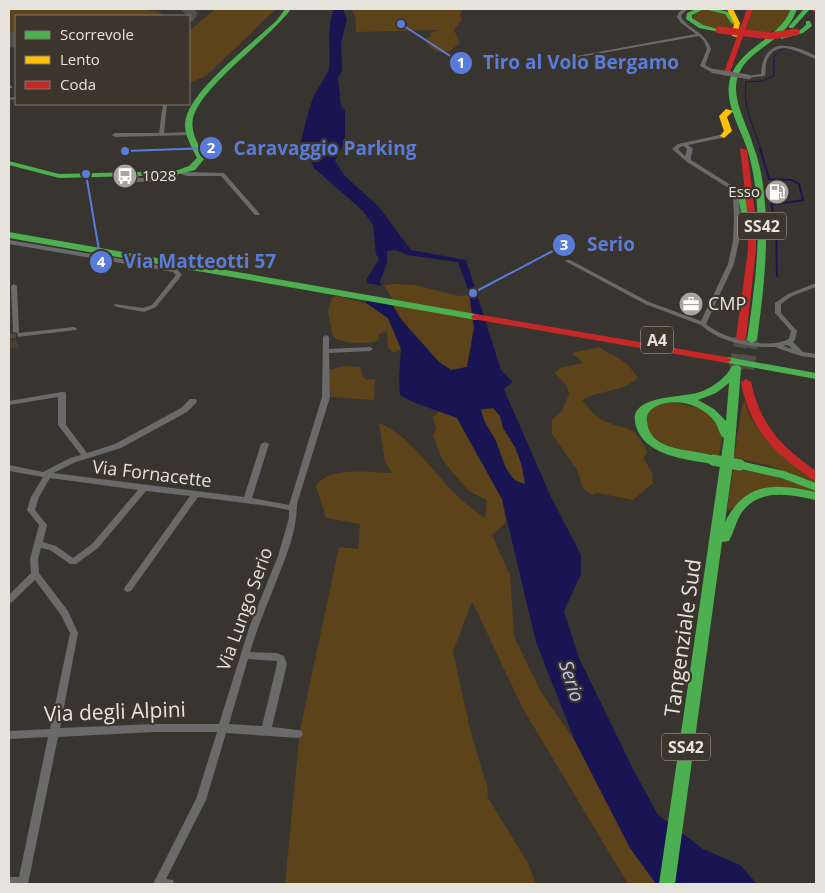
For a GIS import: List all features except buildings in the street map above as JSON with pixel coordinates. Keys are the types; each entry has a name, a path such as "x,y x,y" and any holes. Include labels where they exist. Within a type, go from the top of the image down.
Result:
{"main road":[{"path":"9,163 54,175 178,172 196,165 201,160 201,154 189,134 188,118 192,108 203,94 279,21 288,9"},
{"path":"701,9 690,14 689,19 701,27 771,36 796,32 813,13"},
{"path":"707,9 720,10 730,14 736,30"},
{"path":"729,65 737,23 730,9"},
{"name":"SS42","path":"733,79 734,101 753,155 762,206 762,253 746,339 752,250 752,220 745,158 729,112 724,92 724,80 750,9"},
{"path":"733,79 738,66 746,55 758,44 781,31 791,22 794,9"},
{"path":"781,31 789,29 813,13"},
{"path":"733,79 737,78 747,65 769,46 805,30 809,26 813,13"},
{"path":"724,136 728,132 723,116 729,112"},
{"path":"732,188 742,195 743,208 752,220"},
{"name":"A4","path":"9,228 816,376"},
{"name":"A4","path":"9,235 342,289"},
{"name":"A4","path":"500,317 816,367"},
{"path":"742,368 716,389 704,394 662,400 649,406 641,417 642,429 658,445 677,452 784,475 816,487"},
{"name":"Tangenziale Sud","path":"728,456 746,382 742,368"},
{"name":"Tangenziale Sud","path":"667,884 742,368"},
{"path":"746,382 747,400 750,410 761,428 788,455 816,476"},
{"path":"682,398 707,407 720,417 726,430 728,456"},
{"path":"711,584 719,566 727,525 736,507 744,500 761,492 779,490 796,491 816,496"}],"street":[{"path":"686,9 680,13 679,18 706,41 709,49 702,66 713,71 749,76 763,75 766,59 772,51 779,48 797,48 816,58"},
{"path":"551,61 700,35"},
{"path":"162,134 165,105"},
{"path":"115,135 189,134"},
{"path":"703,324 702,322 731,264 736,241 736,196 732,188 689,161 675,149 677,146 684,144 724,136"},
{"path":"684,144 690,150 689,161"},
{"path":"178,172 222,174 257,214"},
{"path":"9,242 176,270 179,275 154,306 144,310 117,305"},
{"path":"568,261 648,303 703,324 710,331 727,338 816,356"},
{"path":"774,346 789,342 794,335 794,331 778,313 778,303 790,295 816,285"},
{"path":"14,286 12,335 74,329"},
{"name":"Via Lungo Serio","path":"159,884 200,800 244,655 282,556 293,518 292,508 326,397 326,337"},
{"path":"789,342 801,354"},
{"path":"326,351 370,349"},
{"path":"9,403 62,394 62,425 85,456"},
{"path":"9,882 23,883 74,633 65,613 35,574 34,559 43,525 32,510 35,497 46,476 73,460 118,446 184,410 193,401"},
{"path":"247,500 265,444"},
{"name":"Via Fornacette","path":"9,468 46,476 247,500 292,508"},
{"path":"39,544 53,548 73,562 95,546 144,488"},
{"path":"128,589 196,494"},
{"path":"9,600 35,574"},
{"path":"244,655 276,657 281,660 282,664 266,730"},
{"name":"Via degli Alpini","path":"9,734 182,727 223,727 298,734"},
{"path":"159,884 169,884"}],"shaded area":[{"path":"9,9 140,9 159,12 164,15 15,15 15,31 9,30"},
{"path":"215,9 276,9 206,76 190,83 190,30"},
{"path":"352,9 463,9 460,14 462,20 454,30 460,43 445,53 440,53 432,48 424,39 431,37 430,33 439,30 356,32 356,19"},
{"path":"706,9 727,13 733,28 731,30 703,26 693,18 693,14"},
{"path":"753,9 791,9 791,12 790,16 778,29 763,33 745,32"},
{"path":"382,285 415,285 459,296 469,295 474,328 467,367 451,370 429,353 395,309"},
{"path":"337,296 366,303 388,318 401,349 393,353 388,347 387,331 379,334 378,341 367,343 349,342 333,337 328,311 332,297"},
{"path":"599,347 625,363 638,378 625,386 582,400 600,419 633,431 647,451 644,459 652,473 653,483 633,500 597,493 592,495 583,488 577,470 552,434 552,420 562,411 569,394 566,385 555,373 560,368 583,363 572,353"},
{"path":"345,366 361,367 362,375 366,380 375,379 374,400 331,397 329,370"},
{"path":"745,401 755,425 773,446 816,480 816,483 767,465 734,458 742,405"},
{"path":"673,402 707,410 723,434 719,455 674,448 655,437 649,429 647,419 650,411 656,406"},
{"path":"493,408 500,416 503,428 515,447 522,466 525,484 515,480 507,469 495,439 487,429 481,410"},
{"path":"440,411 457,418 502,499 506,522 492,535 510,575 514,636 541,692 575,741 630,848 656,884 628,884 522,707 472,601 453,652 471,733 487,786 488,798 528,863 536,884 285,884 300,730 339,547 358,549 360,524 326,518 316,486 330,475 340,473 362,471 392,473 385,461 379,423 404,439 455,493 485,518 487,500 469,491 442,459 433,435 436,429 433,417"},
{"path":"733,469 767,474 813,489 816,494 778,487 727,511"}],"water":[{"path":"334,9 343,9 347,19 341,43 342,70 338,78 341,106 345,110 345,140 335,161 345,176 379,207 411,250 466,260 501,370 513,382 504,389 505,392 551,497 581,555 581,574 564,611 579,658 633,769 658,815 703,849 740,865 757,884 656,884 630,848 575,741 536,642 502,499 457,418 413,402 400,395 401,349 388,318 366,303 367,279 379,259 376,254 373,225 363,211 314,168 301,141 312,101 329,69 329,31","holes":["396,250 408,255 458,262 469,292 474,328 467,367 451,370 439,362 399,317 380,282 387,263 387,251","493,408 500,416 503,428 515,447 522,466 525,484 512,478 508,472 495,439 484,419 481,410"]}],"pier":[{"path":"365,283 385,286 396,306 364,300"}],"waterway":[{"path":"761,149 747,107 746,82 762,81 774,76 774,56 782,49 789,48"},
{"path":"760,148 769,179 792,180 799,184 803,200 771,205 776,221 777,276"}],"taxiway":[{"path":"185,9 192,13 190,17"},
{"path":"9,68 15,69"}],"runway":[{"path":"9,39 15,40"}],"tunnel":[{"path":"736,368 741,338"},
{"path":"747,369 752,340"}],"traffic: fast":[{"path":"9,163 59,176 175,173 192,168 201,158 189,130 189,119 193,109 214,83 279,21 288,9"},
{"path":"701,9 689,14 689,19 701,27 719,30"},
{"path":"707,9 727,13 734,23"},
{"path":"752,340 761,262 761,204 753,156 733,97 733,82 737,70 744,60 782,30 794,9"},
{"path":"791,27 807,9"},
{"path":"783,38 801,32 809,26 808,22"},
{"path":"732,188 742,195 744,210"},
{"path":"9,235 476,317"},
{"path":"727,360 816,376"},
{"path":"667,884 728,456 736,368"},
{"path":"713,460 682,454 660,447 645,433 641,421 642,416 646,409 658,402 697,397 712,391 725,382 736,369"},
{"path":"684,399 711,411 724,427 726,435"},
{"path":"713,460 740,465"},
{"path":"740,465 784,475 816,487"},
{"path":"725,538 731,521 739,508 748,499 759,493 784,490 816,496"}],"traffic: slow":[{"path":"730,9 737,23 735,36"},
{"path":"724,136 728,131 723,116 729,111"}],"traffic: jam":[{"path":"726,75 750,9"},
{"path":"812,9 816,11"},
{"path":"719,30 771,36 796,32"},
{"path":"741,338 752,250 752,220 743,150"},
{"path":"476,317 727,360"},
{"path":"746,382 749,399 761,426 769,437 790,457 816,476"}],"place":[{"name":"Tiro al Volo Bergamo","path":"401,24"},
{"name":"Caravaggio Parking","path":"125,151"},
{"name":"Via Matteotti 57","path":"86,174"},
{"name":"1028","path":"125,176"},
{"name":"Esso","path":"777,192"},
{"name":"Serio","path":"473,293"},
{"name":"CMP","path":"691,304"}]}
